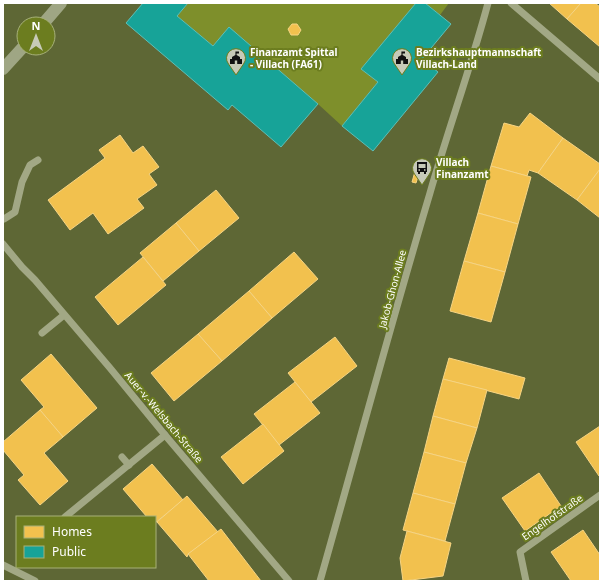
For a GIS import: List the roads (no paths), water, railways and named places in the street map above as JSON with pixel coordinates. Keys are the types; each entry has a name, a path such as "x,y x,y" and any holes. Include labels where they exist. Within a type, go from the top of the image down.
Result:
{"main road":[{"path":"50,16 61,3"},
{"path":"3,69 16,55"}],"street":[{"name":"Jakob-Ghon-Allee","path":"320,581 409,263 433,181 482,29 488,3"},
{"path":"511,3 600,79"},
{"path":"4,219 16,212 22,182 30,165 38,160"},
{"name":"Auer-v.-Welsbach-Straße","path":"3,244 290,581"},
{"path":"42,334 64,315"},
{"path":"66,516 165,435"},
{"path":"122,457 129,465"},
{"name":"Engelhofstraße","path":"526,581 520,552 600,495"},
{"path":"3,565 35,581"}],"place":[{"name":"Finanzamt Spittal - Villach (FA61)","path":"236,75"},
{"name":"Bezirkshauptmannschaft Villach-Land","path":"402,75"},
{"name":"Villach Finanzamt","path":"422,185"}]}
